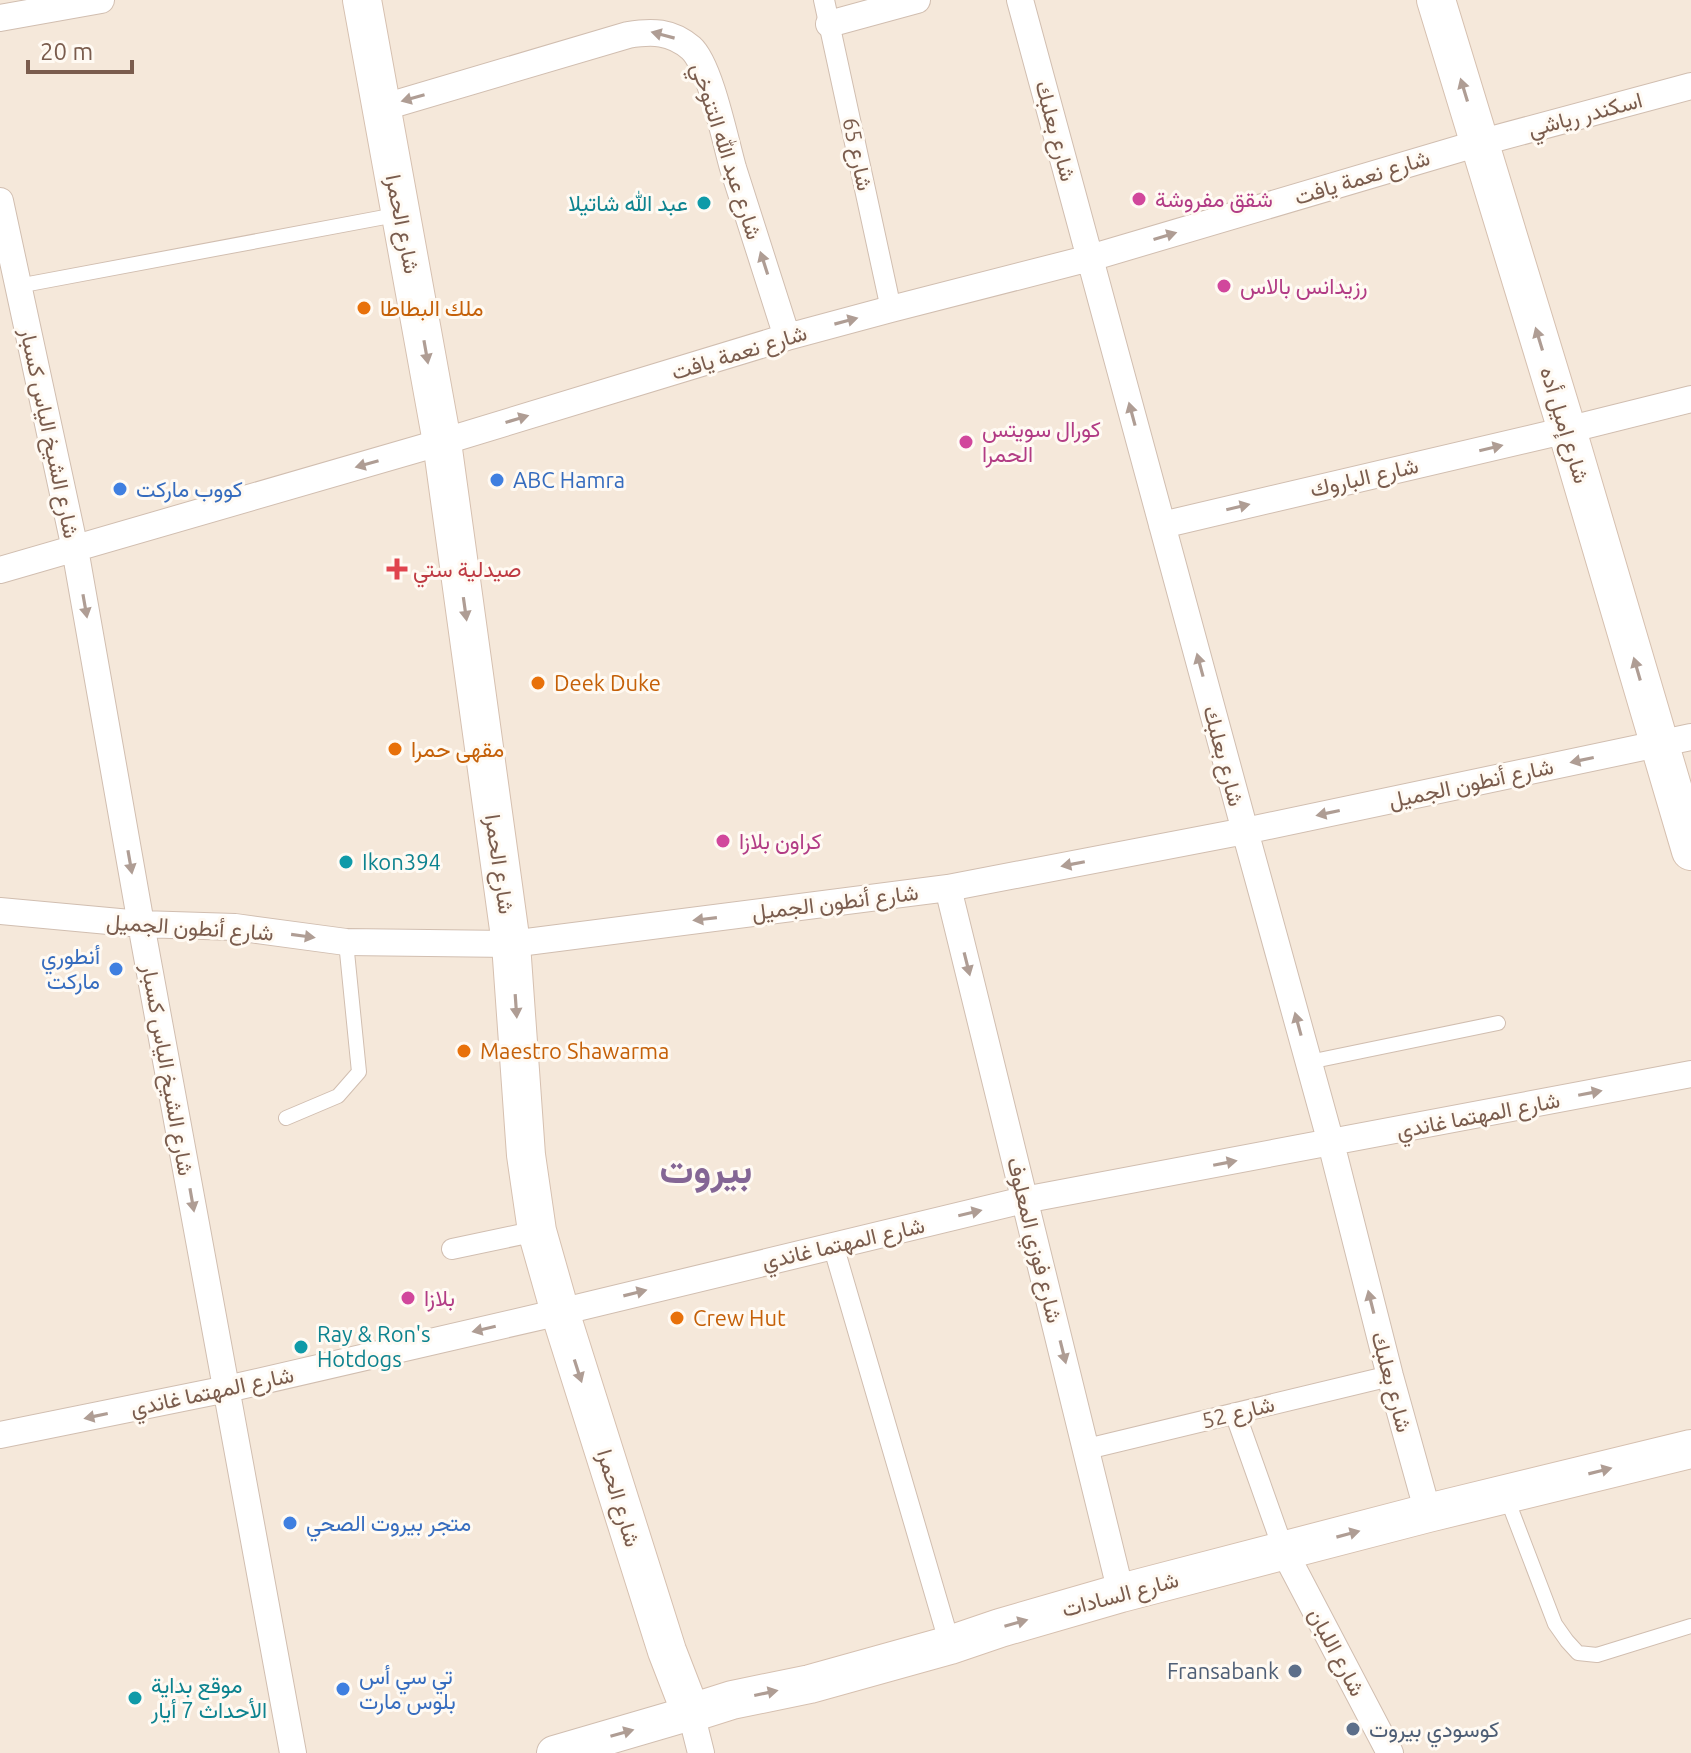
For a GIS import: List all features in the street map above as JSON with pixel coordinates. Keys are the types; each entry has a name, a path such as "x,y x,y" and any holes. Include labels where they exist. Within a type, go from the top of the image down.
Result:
{"main road":[{"name":"شارع الحمرا","path":"362,0 442,442 511,944 526,1155 537,1231 695,1741"},
{"name":"شارع إميل أده","path":"1436,0 1567,430 1675,740 1691,851"},
{"name":"شارع السادات","path":"695,1741 732,1700 810,1684 1121,1593 1691,1449"}],"street":[{"path":"0,18 101,0"},
{"path":"826,12 917,0"},
{"name":"شارع بعلبك","path":"1020,0 1331,1143 1428,1513"},
{"name":"شارع 65","path":"826,12 891,309"},
{"name":"شارع عبد الله التنوخي","path":"381,108 628,35 649,31 668,33 692,49 703,64 787,337"},
{"name":"اسكندر رياشي","path":"1479,143 1691,86"},
{"name":"شارع نعمة يافت","path":"0,570 442,442 787,337 1090,258 1479,143"},
{"name":"شارع الشيخ الياس كسبار","path":"0,201 75,549 293,1753"},
{"name":"شارع الباروك","path":"1162,525 1691,399"},
{"name":"شارع أنطون الجميل","path":"0,911 141,924 235,927 346,942 511,944 948,888 1245,831 1675,740"},
{"name":"شارع فوزي المعلوف","path":"948,888 1121,1593"},
{"name":"شارع المهتما غاندي","path":"0,1435 227,1389 1024,1200 1691,1074"},
{"path":"452,1249 537,1231"},
{"path":"833,1245 950,1645"},
{"name":"شارع 52","path":"1087,1449 1390,1376"},
{"path":"1235,1413 1284,1551"},
{"name":"شارع اللبان","path":"1284,1551 1390,1753"},
{"name":"شارع السادات","path":"554,1753 695,1741"}],"lane":[{"path":"18,286 401,214"},
{"path":"286,1118 338,1096 359,1072 346,942"},
{"path":"1309,1062 1498,1023"},
{"path":"1506,1494 1555,1624 1578,1653 1597,1655 1691,1626"}],"shaded area":[{"path":"0,0 1691,0 1691,1753 0,1753"}],"place":[{"name":"شقق مفروشة","path":"1139,199"},
{"name":"عبد الله شاتيلا","path":"704,203"},
{"name":"رزيدانس بالاس","path":"1224,286"},
{"name":"ملك البطاطا","path":"364,308"},
{"name":"كورال سويتس الحمرا","path":"966,442"},
{"name":"ABC Hamra","path":"497,480"},
{"name":"كووب ماركت","path":"120,489"},
{"name":"صيدلية ستي","path":"397,569"},
{"name":"Deek Duke","path":"538,683"},
{"name":"مقهى حمرا","path":"395,749"},
{"name":"كراون بلازا","path":"723,841"},
{"name":"Ikon394","path":"346,862"},
{"name":"أنطوري ماركت","path":"116,969"},
{"name":"Maestro Shawarma","path":"464,1051"},
{"name":"بلازا","path":"408,1298"},
{"name":"Crew Hut","path":"677,1318"},
{"name":"Ray & Ron's Hotdogs","path":"301,1347"},
{"name":"متجر بيروت الصحي","path":"290,1523"},
{"name":"Fransabank","path":"1295,1671"},
{"name":"تي سي أس بلوس مارت","path":"343,1689"},
{"name":"موقع بداية الأحداث 7 أيار","path":"135,1698"},
{"name":"كوسودي بيروت","path":"1353,1729"}],"district":[{"name":"بيروت","path":"706,1170"}]}
